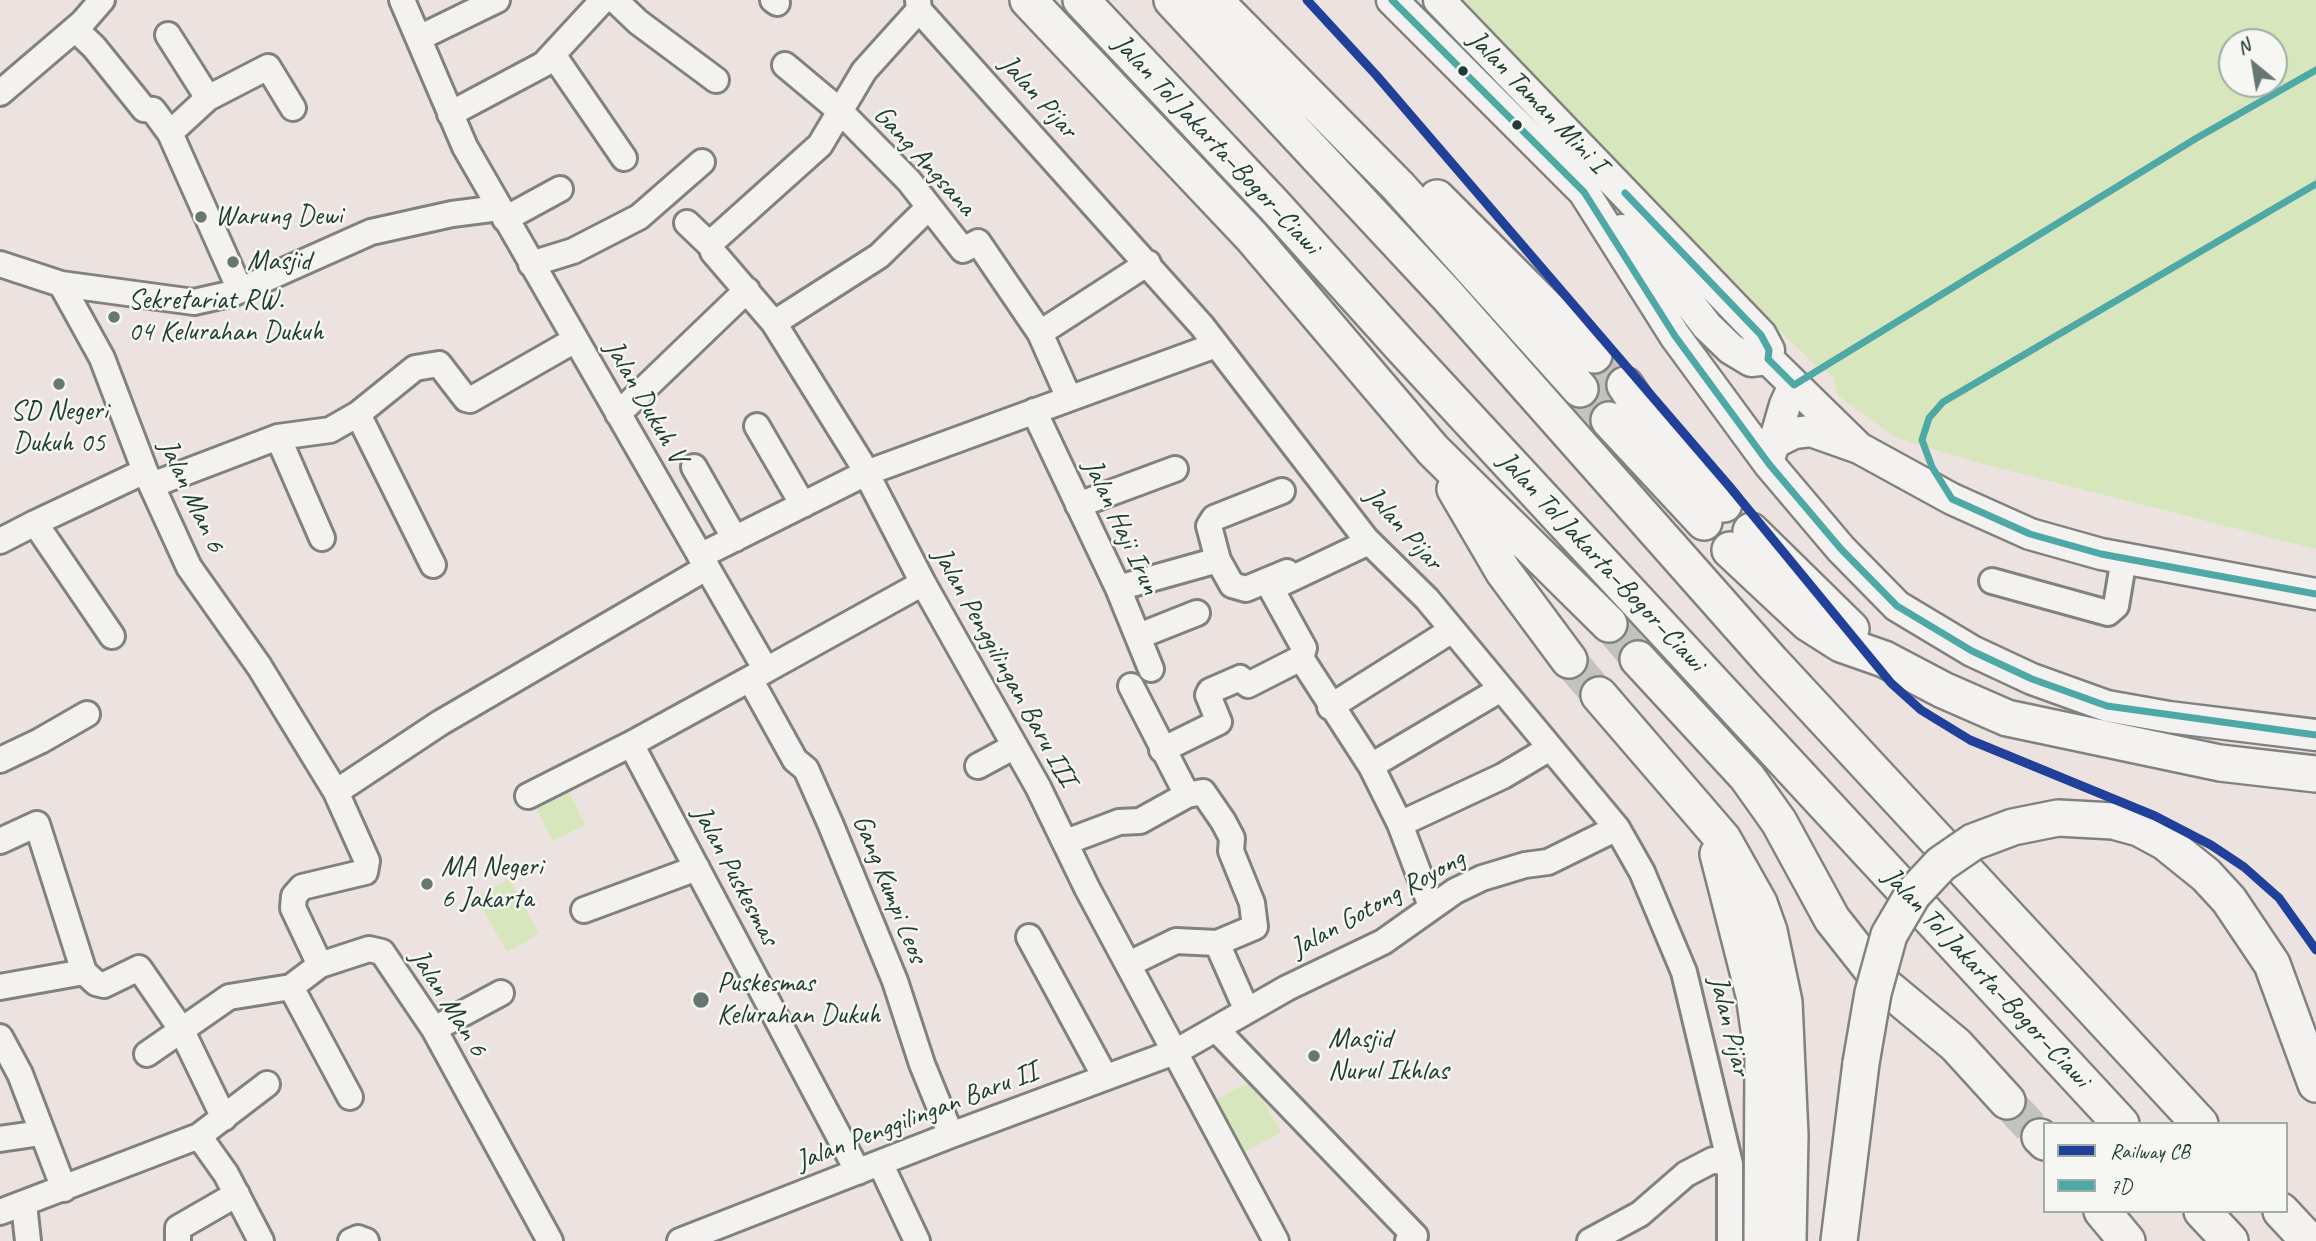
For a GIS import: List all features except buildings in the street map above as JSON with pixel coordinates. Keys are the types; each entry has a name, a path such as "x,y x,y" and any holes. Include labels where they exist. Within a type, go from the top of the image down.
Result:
{"highway":[{"path":"1028,0 1252,237 1433,450 1609,624"},
{"name":"Jalan Tol Jakarta–Bogor–Ciawi","path":"1081,0 1274,205 1402,347 2119,1122"},
{"name":"Jalan Tol Jakarta–Bogor–Ciawi","path":"1172,0 1447,295 1771,661 2198,1122"},
{"path":"1214,0 1398,186 1580,390"},
{"path":"1249,0 1352,112 1594,355"},
{"path":"1609,420 1714,513 1625,385"},
{"path":"1433,450 1503,572 1569,660"},
{"path":"1740,540 1825,605 1884,659 2007,718 2220,763 2316,774"},
{"path":"1638,659 1747,777 1779,822 1832,919 1884,985 1956,1045 2007,1101"},
{"path":"1599,695 1709,820 1741,868 1759,903 1779,967 1784,1002 1788,1084 1788,1241"},
{"path":"1839,1241 1861,1063 1873,993 1889,935 1913,894 1941,864 1973,842 2013,827 2058,818 2113,821 2139,828 2165,842 2206,875 2229,900 2272,964 2316,1084"},
{"path":"1709,820 1754,995 1763,1057 1762,1241"},
{"path":"2104,1213 2127,1241"},
{"path":"2204,1213 2230,1241"},
{"path":"2283,1213 2309,1241"}],"main road":[{"name":"Jalan Taman Mini I","path":"1392,0 1584,192 1675,336 1771,453 1841,549 1897,606 1972,651 2032,679 2106,706 2169,718 2316,735"},
{"name":"Jalan Taman Mini I","path":"1439,0 1760,335 1769,350 1768,359 1859,448"},
{"path":"1584,192 1666,273 1707,326 1731,349 1751,361 1768,359"},
{"path":"1771,453 1794,385"},
{"path":"1771,453 1794,433 1811,431 1859,448 1952,499 2030,534 2124,558 2316,594"}],"street":[{"path":"0,93 75,29 102,0"},
{"name":"Jalan Dukuh V","path":"402,0 450,114 502,213 703,562 758,674"},
{"path":"419,38 497,0"},
{"path":"450,114 554,56 603,0"},
{"path":"615,0 638,22 716,80"},
{"path":"711,246 820,145 864,71 918,5"},
{"name":"Jalan Pijar","path":"918,5 1148,263 1216,345 1367,541 1427,599 1617,828 1642,872 1684,972 1730,1164 1730,1241"},
{"path":"75,29 94,47 144,109 153,110 170,133 240,290"},
{"path":"168,35 208,98"},
{"path":"554,56 624,158"},
{"name":"Gang Angsana","path":"785,65 840,111 909,181 963,250 978,242 1040,333"},
{"path":"170,133 208,98 268,68 293,108"},
{"path":"531,264 573,251 639,217 702,162"},
{"path":"0,264 61,284 194,302 240,290 371,232 441,216 502,213 560,189"},
{"path":"774,323 879,256 928,208"},
{"path":"618,414 747,290 713,252 711,246 687,223"},
{"path":"1069,398 1040,333 1148,263"},
{"name":"Jalan Man 6","path":"61,284 102,358 148,478 189,567 259,666 336,792 368,867 365,872 302,887 294,896 293,908 320,965 369,949 382,952 434,1029 550,1241"},
{"name":"Jalan Penggilingan Baru III","path":"747,290 774,323 866,473 923,583 1015,746 1087,888 1177,1051 1276,1241"},
{"path":"0,541 35,523 148,478 278,437 321,433 358,414 415,368 439,364 466,399 470,400 575,340"},
{"path":"336,792 440,723 703,562 735,539 866,473 1216,345"},
{"name":"Jalan Haji Irun","path":"1034,411 1118,587 1151,669"},
{"path":"358,414 433,565"},
{"path":"757,426 803,505"},
{"path":"278,437 322,538"},
{"path":"695,467 735,539"},
{"path":"1078,505 1175,469"},
{"path":"1282,491 1214,518 1209,526 1218,560 1232,585 1246,589 1367,541"},
{"path":"35,523 112,636"},
{"path":"1162,750 1219,722 1208,695 1210,691 1240,678 1248,685 1301,658 1304,648 1273,592 1276,586 1367,541"},
{"path":"1992,581 2108,613 2116,606 2124,558"},
{"path":"1118,587 1218,560"},
{"path":"528,796 632,744 923,583"},
{"path":"1139,636 1197,613"},
{"path":"1330,707 1452,630"},
{"path":"1301,658 1330,707 1371,766 1400,824 1431,906"},
{"name":"Gang Kumpi Leos","path":"758,674 795,760 806,769 830,823 895,981 922,1064 951,1135"},
{"path":"1130,686 1187,795"},
{"path":"1371,766 1501,689"},
{"path":"0,760 87,714"},
{"name":"Jalan Puskesmas","path":"632,744 697,868 869,1167 917,1241"},
{"path":"978,766 1015,746"},
{"path":"1400,824 1465,794 1550,748"},
{"path":"1066,842 1119,822 1140,821 1187,795 1203,792 1210,799 1232,838 1231,851 1252,903 1255,926 1217,943 1176,941 1129,964"},
{"path":"0,841 37,824 84,972 96,983 104,985 139,968 181,1029 224,1118"},
{"name":"Jalan Gotong Royong","path":"1177,1051 1382,942 1431,906 1482,878 1525,865 1548,862 1617,828"},
{"path":"584,910 697,868"},
{"path":"1029,937 1105,1077"},
{"path":"1217,943 1247,1012"},
{"path":"147,1054 229,997 291,987 320,965"},
{"path":"0,987 84,972"},
{"path":"291,987 350,1097"},
{"path":"434,1029 501,993"},
{"path":"1216,1028 1415,1236 1408,1241"},
{"path":"0,1037 20,1074 64,1189"},
{"name":"Jalan Penggilingan Baru II","path":"680,1241 951,1135 1177,1051"},
{"path":"0,1212 199,1136 267,1084"},
{"path":"0,1139 41,1133"},
{"path":"199,1136 237,1194 261,1241"},
{"path":"1590,1241 1640,1214 1686,1174 1713,1160 1730,1164"},
{"path":"178,1241 177,1227 237,1194"},
{"path":"24,1204 29,1241"},
{"path":"351,1241 358,1238 366,1241"}],"green space":[{"path":"1446,0 2316,0 2316,549 1979,463 1896,438 1838,396 1833,376 1814,364 1635,191"},
{"path":"563,778 585,825 552,841 530,794"},
{"path":"509,879 539,934 507,952 476,897"},
{"path":"1252,1080 1281,1132 1244,1153 1214,1101"}],"tunnel":[{"path":"1594,355 1625,385"},
{"path":"1580,389 1609,420"},
{"path":"1609,624 1638,659"},
{"path":"1569,660 1599,695"},
{"path":"2007,1101 2040,1137"}],"rail line":[{"name":"CB","path":"1307,0 1377,76 1729,486 1891,683 1921,710 1970,740 2155,816 2211,845 2244,867 2279,898 2316,950"}],"transit line":[{"name":"7D","path":"1392,0 1584,192 1675,336 1769,464 1841,549 1897,606 1972,651 2032,679 2107,706 2316,735"},
{"name":"7D","path":"1625,193 1761,335 1769,350 1768,359 1794,385 2195,139 2316,70"},
{"name":"7D","path":"2316,184 1943,402 1929,418 1922,440 1932,467 1952,499 2030,534 2101,554 2316,594"}],"place":[{"name":"Warung Dewi","path":"201,217"},
{"name":"Masjid","path":"233,262"},
{"name":"Sekretariat RW. 04 Kelurahan Dukuh","path":"114,317"},
{"name":"SD Negeri Dukuh 05","path":"59,384"},
{"name":"MA Negeri 6 Jakarta","path":"427,884"},
{"name":"Puskesmas Kelurahan Dukuh","path":"701,1000"},
{"name":"Masjid Nurul Ikhlas","path":"1314,1056"}]}
